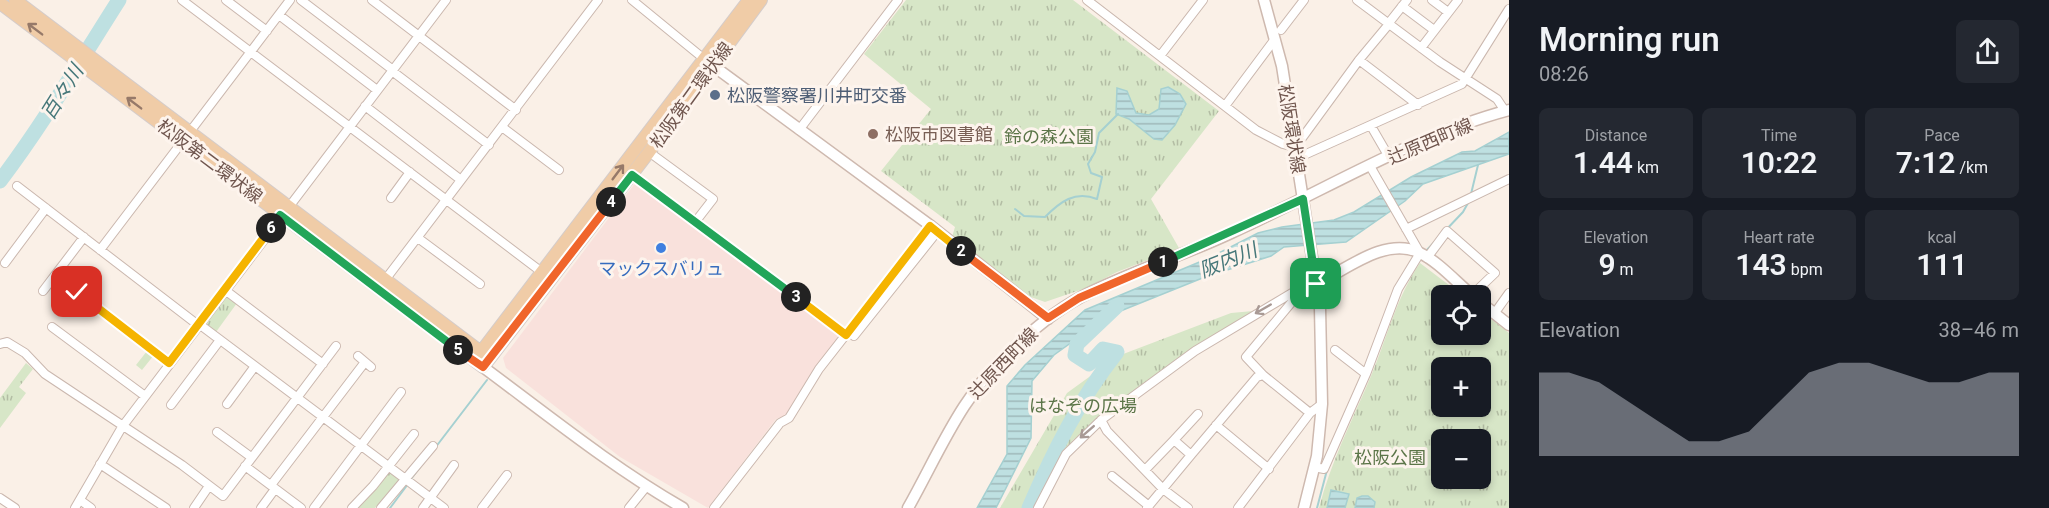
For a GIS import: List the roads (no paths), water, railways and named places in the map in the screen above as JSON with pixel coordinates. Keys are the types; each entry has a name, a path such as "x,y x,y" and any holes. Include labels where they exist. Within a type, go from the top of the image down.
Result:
{"main road":[{"name":"松阪第二環状線","path":"15,0 73,50 284,210 483,367 649,152 748,0"},
{"name":"松阪第二環状線","path":"284,210 385,280 481,352 708,62 761,0"},
{"name":"松阪環状線","path":"1264,0 1278,34 1298,142 1312,281 1320,308 1322,404 1314,467 1304,508"},
{"name":"松阪第二環状線","path":"0,3 73,50"},
{"path":"708,62 934,229 1048,318"},
{"name":"辻原西町線","path":"908,508 970,394 1012,350 1048,318 1100,288 1303,203 1389,158 1445,133 1507,111"},
{"path":"1312,281 1380,251 1411,250 1423,255 1460,285"},
{"path":"1491,311 1509,325"},
{"path":"481,352 483,367 646,487 683,508"}],"street":[{"path":"182,0 543,273"},
{"path":"226,0 267,31"},
{"path":"100,250 290,0"},
{"path":"301,0 489,145"},
{"path":"372,0 516,110"},
{"path":"75,508 122,427 445,0"},
{"path":"385,280 598,0"},
{"path":"632,0 708,62"},
{"path":"799,130 898,0"},
{"path":"1087,0 1099,3 1160,56 1256,130 1274,141 1298,142 1404,3 1434,30"},
{"path":"1160,56 1203,0"},
{"path":"1225,106 1304,0"},
{"path":"1357,0 1421,48 1497,99 1507,111"},
{"path":"1432,0 1448,12"},
{"path":"1421,48 1458,0"},
{"path":"1304,154 1462,84 1509,9"},
{"path":"279,15 377,90"},
{"path":"1359,60 1418,105"},
{"path":"365,106 461,180"},
{"path":"1371,126 1389,158"},
{"path":"502,127 559,170"},
{"path":"649,152 713,199 696,221"},
{"path":"1371,169 1423,255"},
{"path":"391,198 410,172"},
{"path":"632,175 850,335"},
{"path":"1405,228 1509,179"},
{"path":"17,186 444,508"},
{"path":"5,263 46,208"},
{"path":"714,508 780,423 789,418 819,369 850,335 934,229"},
{"path":"1314,467 1324,469 1366,374 1398,289 1423,255 1447,231 1495,273 1482,285"},
{"path":"43,291 84,237"},
{"path":"418,238 480,284"},
{"path":"1310,413 1263,375 1246,357 1312,281"},
{"path":"1038,508 1062,458 1074,443 1101,420 1195,351 1312,281"},
{"path":"225,290 323,364"},
{"path":"77,292 169,363"},
{"path":"1494,314 1509,293"},
{"path":"52,327 145,396"},
{"path":"171,405 220,340"},
{"path":"0,344 7,342 25,353 45,374 182,465 223,496 336,346"},
{"path":"1335,351 1366,374"},
{"path":"261,508 273,487 365,362"},
{"path":"226,404 255,366"},
{"path":"1112,476 1148,507 1216,424 1257,377 1263,375"},
{"path":"314,508 401,392"},
{"path":"1238,508 1310,413 1322,404"},
{"path":"1145,470 1198,414"},
{"path":"1101,420 1107,431 1163,489 1188,508"},
{"path":"1216,424 1269,469"},
{"path":"217,432 251,457"},
{"path":"352,508 414,434"},
{"path":"1174,440 1191,455"},
{"path":"381,508 408,481 433,446"},
{"path":"100,464 166,508"},
{"path":"423,508 454,465"},
{"path":"245,466 273,487 290,505 301,508"},
{"path":"482,508 507,474"},
{"path":"194,508 209,486"},
{"path":"630,508 646,487"},
{"path":"0,498 13,507"},
{"path":"80,500 92,508"}],"water":[{"path":"1168,87 1180,94 1186,104 1175,125 1162,140 1154,139 1129,119 1116,114 1117,88 1127,91 1136,113 1149,115 1159,109 1161,89"},
{"name":"阪内川","path":"1509,132 1509,154 1423,184 1405,201 1346,242 1284,247 1271,256 1205,277 1118,312 1093,327 1054,355 1032,381 1031,438 996,508 977,508 1007,454 1007,386 1025,365 1085,310 1209,258 1258,233 1282,227 1334,220 1354,212 1411,177 1462,152 1475,151"},
{"path":"1331,490 1349,494 1345,508 1327,508"},
{"path":"1368,496 1375,502 1374,508 1355,508 1357,498"}],"waterway":[{"name":"百々川","path":"0,181 47,114 119,0"},
{"path":"1015,209 1024,216 1045,217 1068,199 1082,196 1097,199 1102,177 1091,173 1088,164 1095,152 1099,133 1118,114"},
{"path":"1471,194 1478,165"},
{"path":"1425,252 1463,212 1468,203"},
{"path":"1029,508 1068,427 1103,370 1117,352 1103,349 1089,364 1075,355 1077,344 1117,306"},
{"path":"435,448 487,380"},
{"path":"411,479 424,462"},
{"path":"1317,508 1327,470"},
{"path":"390,508 408,484"}],"place":[{"name":"松阪警察署川井町交番","path":"715,95"},
{"name":"松阪市図書館","path":"873,134"},
{"name":"マックスバリュ","path":"661,248"}],"park label":[{"name":"鈴の森公園","path":"1049,136"},
{"name":"はなぞの広場","path":"1083,405"},
{"name":"松阪公園","path":"1390,457"}]}
